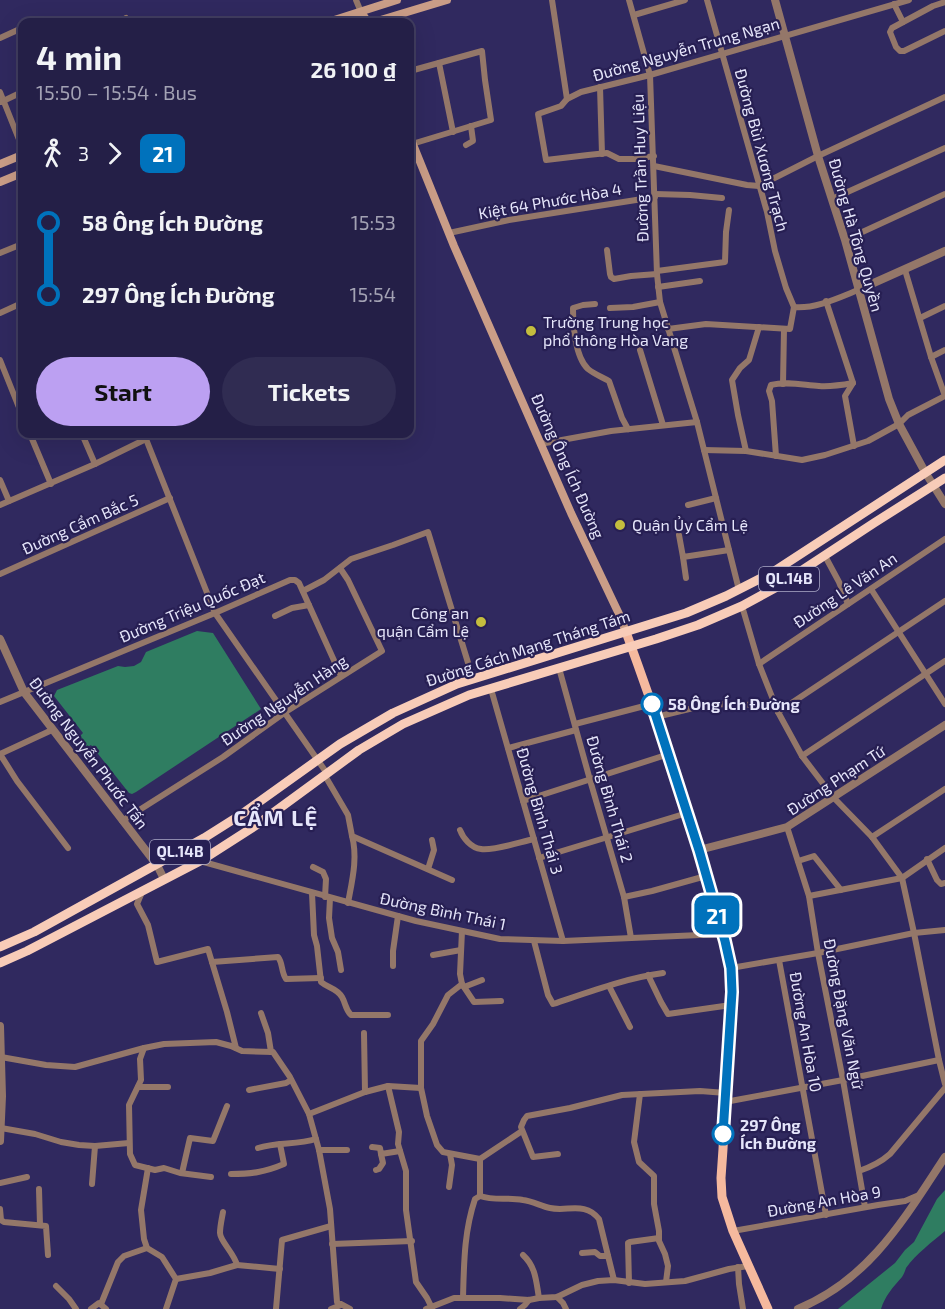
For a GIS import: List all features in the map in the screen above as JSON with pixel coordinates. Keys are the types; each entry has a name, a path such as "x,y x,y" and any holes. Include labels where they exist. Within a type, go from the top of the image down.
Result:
{"highway":[{"name":"Đường Cách Mạng Tháng Tám","path":"0,947 33,932 204,838 242,814 317,759 393,713 437,692 473,679 704,606 739,590 773,572 945,460"},
{"name":"Đường Cách Mạng Tháng Tám","path":"0,963 199,861 258,824 364,746 403,724 447,704 698,624 742,606 775,588 945,478"}],"main road":[{"path":"341,18 397,0"},
{"path":"387,18 447,0"},
{"path":"361,12 365,18"},
{"name":"Đường Ông Ích Đường","path":"414,147 540,444 620,614 669,754 699,850 731,968 722,1187 724,1203 743,1267 766,1305"},
{"path":"0,164 18,157"},
{"path":"0,182 18,175"}],"street":[{"path":"356,0 361,12"},
{"path":"552,0 567,99"},
{"name":"Đường Trần Huy Liệu","path":"629,0 651,75 657,273 660,302 697,422 739,590"},
{"path":"634,15 685,0"},
{"name":"Đường Bùi Xương Trạch","path":"707,0 768,212 775,251 794,307"},
{"name":"Đường Hà Tông Quyền","path":"775,0 889,399 899,424 945,504"},
{"name":"Đường Nguyễn Trung Ngạn","path":"602,154 546,160 538,114 561,106 567,99 581,92 651,75 909,0"},
{"path":"945,2 903,22 892,28 890,32 896,47 904,51 945,31"},
{"path":"894,4 903,22"},
{"path":"0,38 18,30"},
{"path":"414,70 482,51 484,81 491,120 453,132 414,139"},
{"path":"439,63 453,132"},
{"path":"600,87 602,154 607,153 619,159 654,156"},
{"path":"0,92 18,138"},
{"path":"2,101 18,94"},
{"path":"654,166 747,186 759,186 945,97"},
{"path":"465,145 473,141 471,126"},
{"path":"832,199 945,148"},
{"path":"845,240 945,194"},
{"name":"Kiệt 64 Phước Hòa 4","path":"449,233 509,220 655,196 690,195 722,198"},
{"path":"607,250 611,278 614,279 725,262 729,210"},
{"path":"0,253 18,246"},
{"path":"668,329 706,324 790,329 794,307 804,308 858,290 945,251"},
{"path":"704,450 746,451 802,460 825,455 868,441 899,424 908,415 945,396 931,357 906,270"},
{"path":"658,287 700,281"},
{"path":"826,301 853,382 845,396 854,446"},
{"path":"610,308 660,302"},
{"path":"595,304 573,308 574,333 579,355 587,368 609,381 628,429"},
{"path":"0,313 18,305"},
{"path":"920,318 945,306"},
{"path":"746,451 732,380 749,360 759,327"},
{"path":"783,384 784,329"},
{"path":"640,350 663,425"},
{"path":"931,357 945,350"},
{"path":"0,360 18,405"},
{"path":"776,456 772,401 769,391 771,385 833,386 853,382"},
{"path":"540,444 628,429 697,422"},
{"path":"32,438 51,484"},
{"path":"84,438 95,464"},
{"path":"0,505 95,464 141,438"},
{"path":"146,438 215,613 317,759 348,815 354,852 348,903"},
{"path":"0,480 9,501"},
{"name":"Đường Cẩm Bắc 5","path":"0,574 170,498"},
{"path":"688,504 716,498"},
{"path":"341,676 303,591 324,580 351,559 426,532 429,533 473,679"},
{"path":"679,535 686,578"},
{"name":"Đường Lê Văn An","path":"759,664 945,539"},
{"path":"683,557 729,550"},
{"path":"825,556 848,604"},
{"name":"Đường Nguyễn Hàng","path":"122,821 382,651 340,568"},
{"name":"Đường Triệu Quốc Đạt","path":"0,702 290,580 299,583 303,591"},
{"path":"871,589 945,704"},
{"path":"778,712 945,601"},
{"path":"275,616 292,608 309,605"},
{"path":"742,606 759,664 778,712 802,756 834,798 872,837 902,878 914,933 945,1086 890,1154 874,1166 859,1171"},
{"name":"Đường Nguyễn Phước Tấn","path":"0,640 24,693 157,865 165,879"},
{"path":"802,756 945,661"},
{"name":"Đường Bình Thái 2","path":"560,668 624,897 631,938"},
{"name":"Đường Bình Thái 3","path":"491,689 563,941"},
{"path":"656,717 710,704 775,703"},
{"path":"508,748 652,704"},
{"name":"Đường Phạm Tứ","path":"699,850 787,827 945,725"},
{"path":"52,729 0,754 20,785 68,848"},
{"path":"523,801 669,754"},
{"path":"872,837 945,789"},
{"path":"539,858 687,813"},
{"name":"Đường Đặng Văn Ngữ","path":"787,827 808,896 866,1207"},
{"path":"460,830 468,842 479,849 534,839"},
{"path":"352,836 452,880"},
{"path":"428,869 435,849 432,840"},
{"path":"808,896 902,878 945,848"},
{"path":"798,861 814,856 841,890"},
{"path":"927,859 937,880 942,884 945,883"},
{"name":"Đường Bình Thái 1","path":"199,861 398,916 500,939 563,941 723,934"},
{"path":"313,867 323,872 326,879 332,938 338,952 341,970"},
{"path":"624,897 706,876"},
{"path":"142,891 137,904 148,925 157,962 208,949 236,1048"},
{"path":"312,893 314,934 321,982 334,988 342,997 349,1014 354,1016 388,1015"},
{"path":"393,966 398,916"},
{"path":"731,968 914,933 945,930"},
{"path":"462,932 460,974 463,985 474,1002 501,1001"},
{"path":"534,941 548,995 553,1004 648,975 663,973"},
{"path":"433,955 461,950"},
{"path":"212,962 278,957 286,979 321,978"},
{"name":"Đường An Hòa 10","path":"779,960 826,1215"},
{"path":"648,975 660,1002 669,1015 731,1005"},
{"path":"482,980 463,985 448,995 421,1041 421,1088 428,1116 437,1145 443,1152 450,1154 480,1158 522,1131"},
{"path":"609,987 630,1028"},
{"path":"261,1013 272,1052 291,1080 309,1114 319,1150 330,1209 337,1302 350,1309"},
{"path":"0,1026 0,1142"},
{"path":"364,1033 365,1092"},
{"path":"1,1057 46,1065 75,1067 164,1044 216,1042 242,1051 272,1052"},
{"path":"144,1048 140,1059 141,1080 129,1105 130,1154 135,1165 155,1170 164,1168 212,1177"},
{"path":"558,1154 533,1156 521,1127 527,1116 622,1095 688,1091 726,1097 802,1088 939,1060"},
{"path":"249,1090 291,1080"},
{"path":"309,1114 365,1092 388,1086 421,1088"},
{"path":"388,1086 399,1132 398,1144 406,1171 406,1210 416,1282 430,1308 447,1300 463,1298 529,1300 558,1297 582,1285 598,1281 614,1280 645,1284 686,1281 743,1267"},
{"path":"138,1087 168,1087"},
{"path":"640,1094 634,1142 639,1161 654,1176 654,1204 659,1242 668,1266 666,1282"},
{"path":"182,1173 190,1138 213,1141 227,1106"},
{"path":"1,1128 79,1145 129,1143"},
{"path":"258,1148 270,1144 306,1142 316,1139"},
{"path":"231,1174 265,1171 284,1164 280,1144"},
{"path":"92,1184 95,1146"},
{"path":"372,1147 380,1148 383,1163 376,1170"},
{"path":"319,1150 347,1150"},
{"path":"381,1154 400,1151"},
{"path":"449,1187 452,1165 450,1154"},
{"path":"798,1309 833,1291 861,1269 886,1241 945,1157"},
{"path":"480,1158 480,1196"},
{"path":"148,1168 141,1210 144,1239 147,1248 162,1257 176,1279"},
{"path":"0,1183 27,1177"},
{"path":"39,1189 48,1255"},
{"name":"Đường An Hòa 9","path":"733,1231 904,1201 919,1195"},
{"path":"463,1298 465,1241 469,1215 475,1198 480,1196 488,1199 520,1199 549,1208 579,1208 593,1213 599,1219 614,1280"},
{"path":"0,1209 1,1220 4,1222 43,1226"},
{"path":"223,1212 220,1233 237,1265"},
{"path":"276,1309 282,1240 331,1226"},
{"path":"628,1282 628,1243 659,1238"},
{"path":"332,1244 412,1241"},
{"path":"91,1309 97,1303 104,1306 116,1267 124,1256 147,1248"},
{"path":"582,1253 595,1252 600,1256 608,1256"},
{"path":"523,1255 534,1271 539,1298"},
{"path":"176,1279 237,1265 280,1269"},
{"path":"743,1267 738,1277 743,1309"},
{"path":"166,1309 176,1279"},
{"path":"56,1286 76,1309"},
{"path":"558,1297 566,1309"},
{"path":"520,1309 529,1300"},
{"path":"331,1309 341,1305"}],"shaded area":[{"path":"197,631 213,633 261,709 136,792 129,793 91,745 84,749 79,741 83,733 54,696 57,690 118,666 134,666 141,662 146,652"},
{"path":"945,1190 945,1231 910,1263 892,1288 881,1309 838,1309 895,1263 914,1242 937,1199"}],"bus line":[{"name":"21","path":"652,704 699,850 731,968 732,992 723,1134"}],"place":[{"name":"Trường Trung học phổ thông Hòa Vang","path":"531,331"},
{"name":"Quận Ủy Cẩm Lệ","path":"620,525"},
{"name":"Công an quận Cẩm Lệ","path":"481,622"},
{"name":"58 Ông Ích Đường","path":"652,704"},
{"name":"297 Ông Ích Đường","path":"723,1134"}],"district":[{"name":"CẨM LỆ","path":"276,818"}]}
